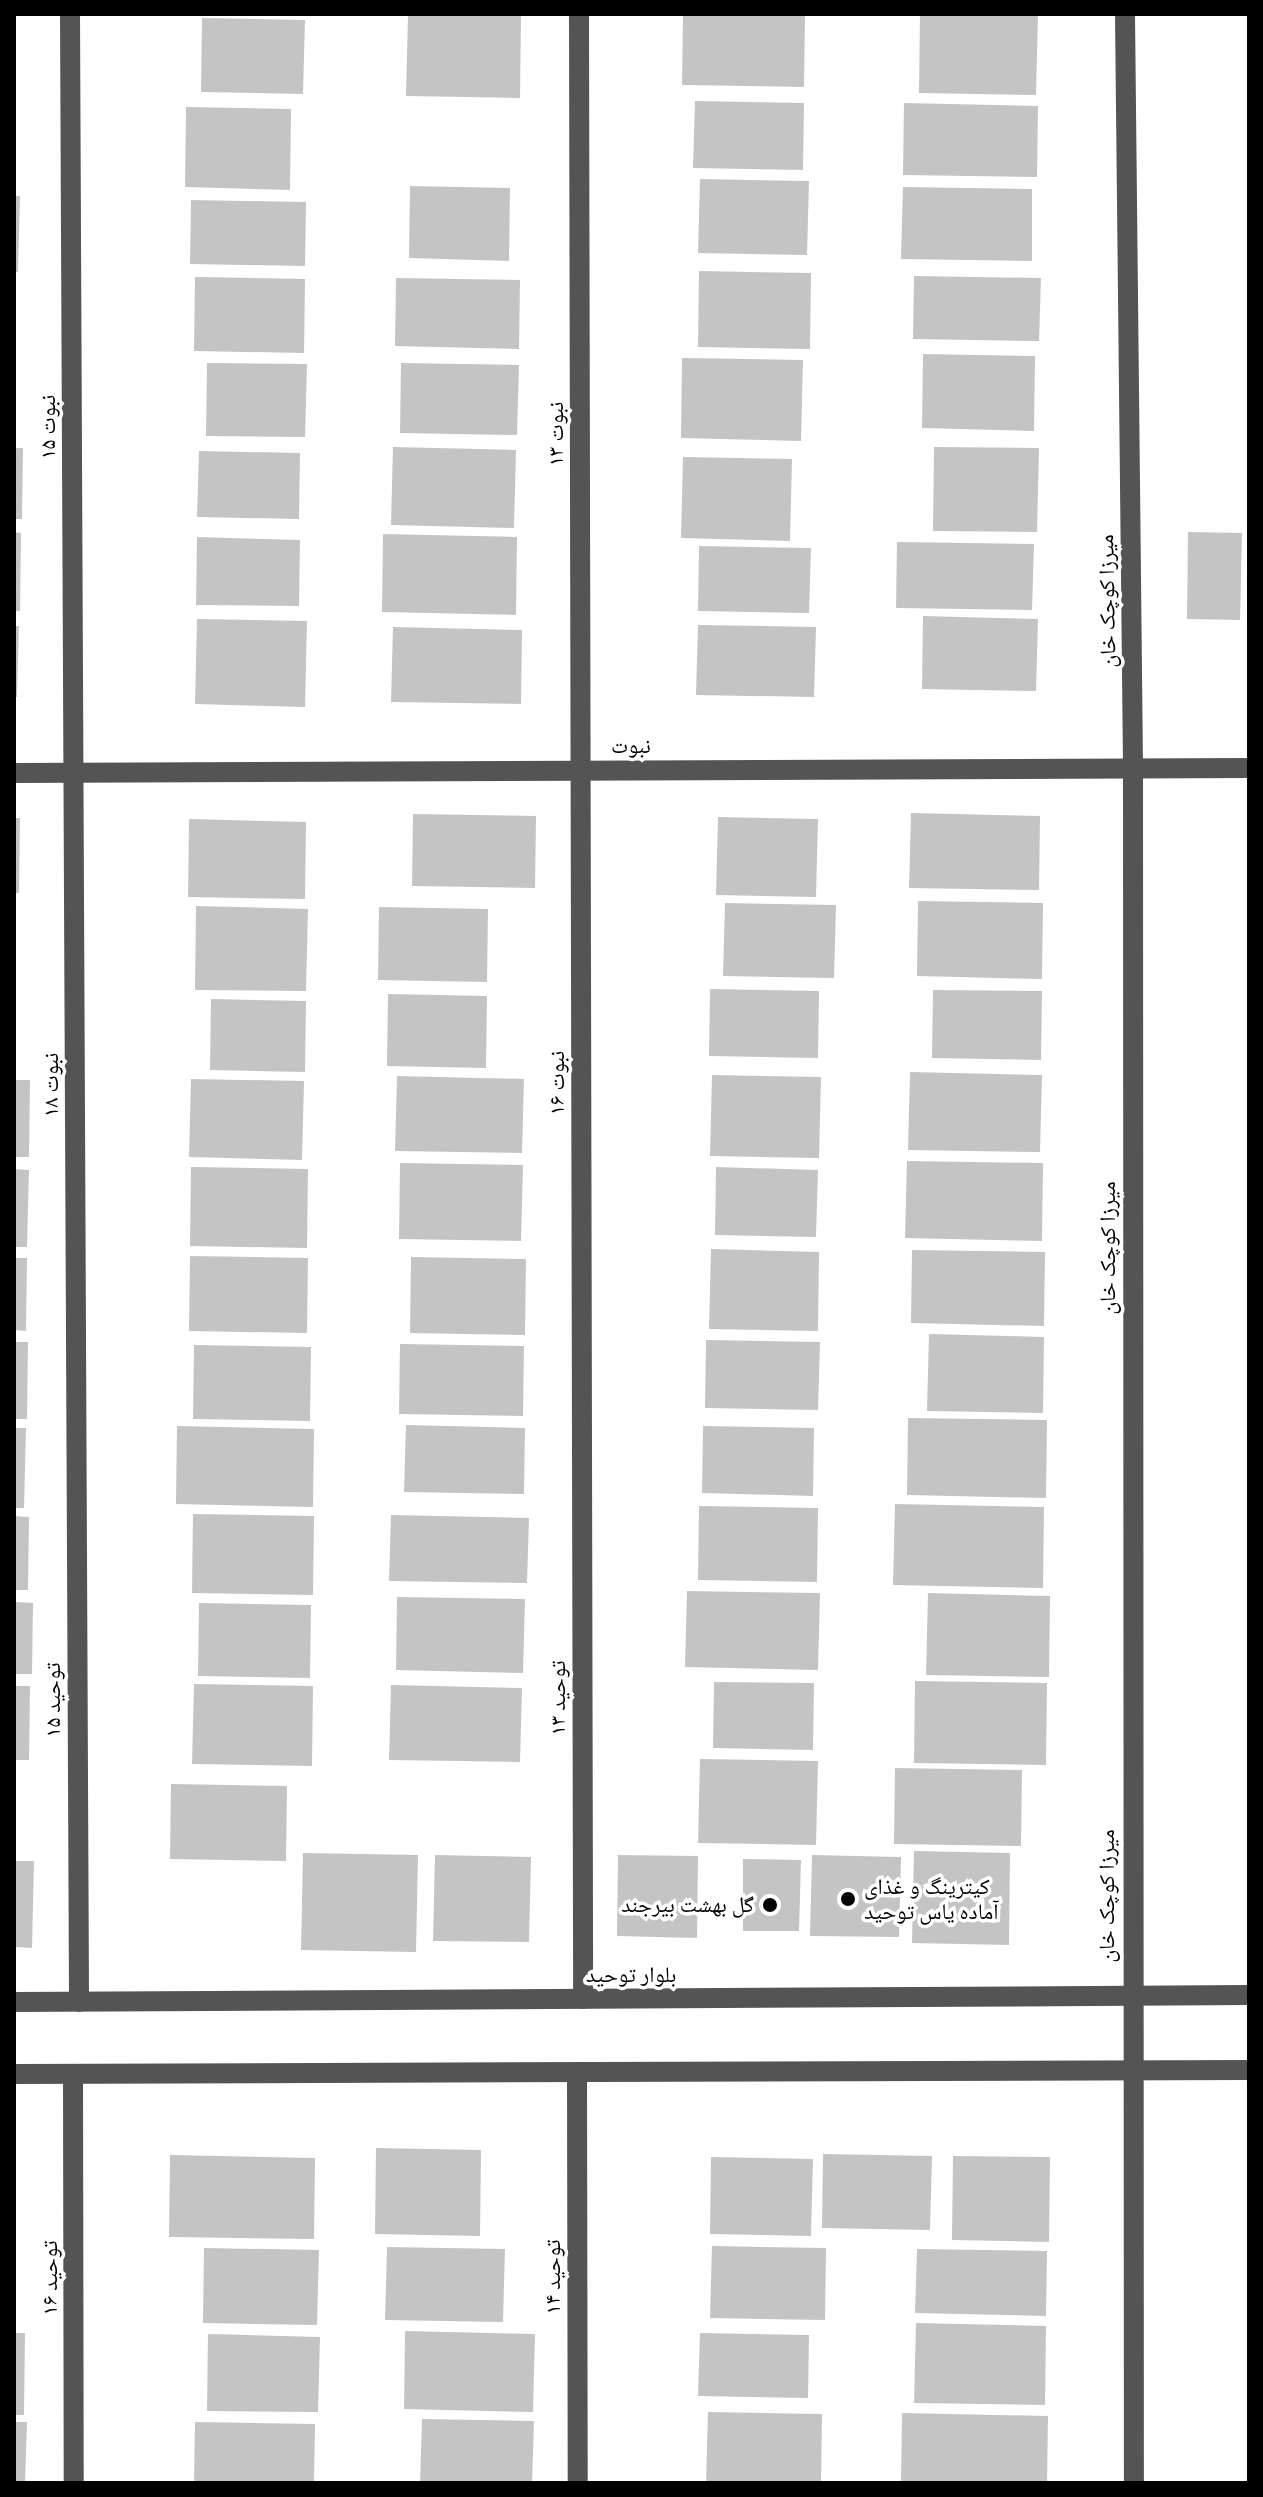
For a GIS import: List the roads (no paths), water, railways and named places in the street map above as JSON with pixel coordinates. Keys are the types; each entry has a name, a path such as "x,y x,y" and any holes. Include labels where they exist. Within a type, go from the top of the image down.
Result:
{"street":[{"name":"نبوت ۱۵","path":"70,14 73,772"},
{"name":"نبوت ۱۳","path":"579,14 580,770"},
{"name":"میرزا کوچک خان","path":"1125,14 1133,768 1130,2070 1134,2483"},
{"name":"نبوت","path":"14,773 1249,768"},
{"name":"نبوت ۱۶","path":"580,770 582,1396"},
{"name":"نبوت ۱۸","path":"73,772 76,1397"},
{"name":"توحید ۱۳","path":"582,1396 583,1999"},
{"name":"توحید ۱۵","path":"76,1397 79,2002"},
{"name":"بلوار توحید","path":"14,2002 1249,1995"},
{"path":"14,2074 1249,2070"},
{"name":"توحید ۱۴","path":"577,2072 578,2483"},
{"name":"توحید ۱۶","path":"73,2074 74,2483"}],"place":[{"name":"کیترینگ و غذای آماده یاس توحید","path":"848,1899"},
{"name":"گل بهشت بیرجند","path":"770,1905"}]}
